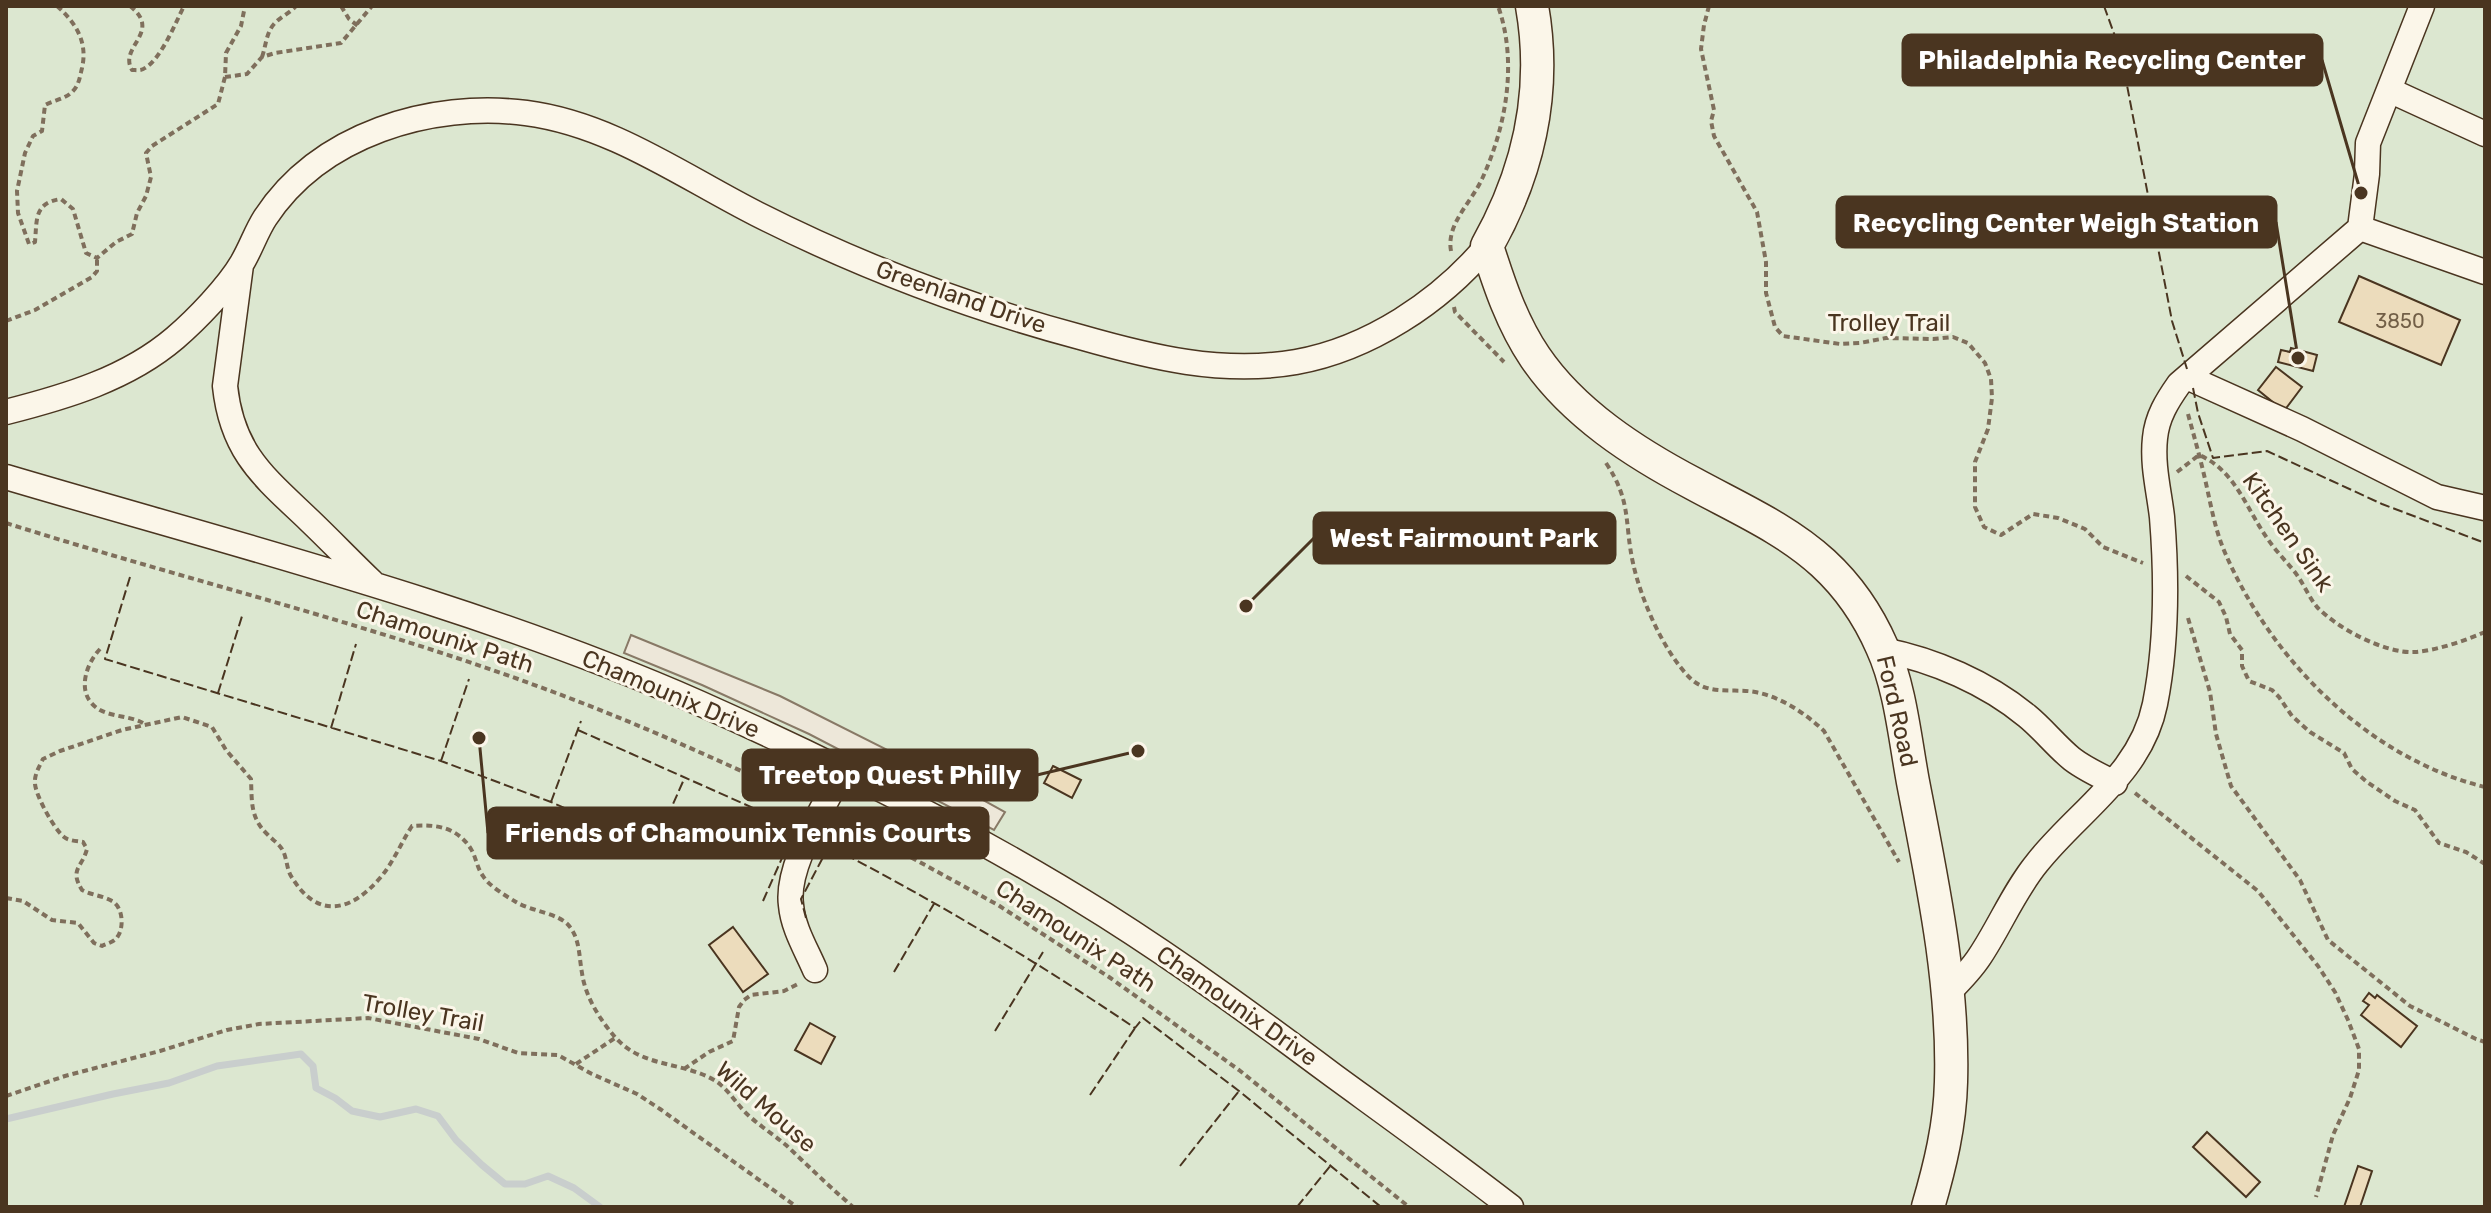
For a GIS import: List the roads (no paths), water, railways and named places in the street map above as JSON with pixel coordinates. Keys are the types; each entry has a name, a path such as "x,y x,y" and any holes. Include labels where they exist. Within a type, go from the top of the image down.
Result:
{"main road":[{"name":"Greenland Drive","path":"1487,246 1521,171 1536,113 1538,62 1532,6"},
{"name":"Ford Road","path":"1487,246 1519,329 1555,384 1596,420 1648,458 1750,514 1821,561 1841,580 1858,603 1883,650 1905,736 1931,878 1951,1029 1948,1122 1928,1207"}],"street":[{"path":"1948,993 1980,956 2036,863 2115,783 2135,752 2154,707 2164,631 2162,516 2155,439 2160,416 2184,381 2360,228 2368,143 2422,6"},
{"path":"2389,90 2485,134"},
{"name":"Greenland Drive","path":"6,412 108,379 146,359 176,337 198,317 241,265 273,208 300,177 323,159 376,131 402,122 457,112 491,111 551,117 580,124 639,150 799,234 890,274 1026,323 1134,353 1202,365 1237,367 1297,362 1353,345 1382,331 1434,298 1487,246"},
{"path":"2360,228 2485,272"},
{"name":"Greenland Drive","path":"241,265 225,386 238,439 248,457 272,486 373,584"},
{"path":"2184,381 2302,429 2437,497 2485,508"},
{"name":"Chamounix Drive","path":"6,477 373,584 550,644 696,702 875,787 1029,870 1199,976 1511,1207"},
{"path":"1883,650 1918,657 2003,699 2028,717 2071,758 2115,783"},
{"path":"815,970 793,919 790,890 802,853 828,799"}],"waterway":[{"path":"6,1119 169,1083 217,1066 301,1054 313,1066 316,1088 352,1111 380,1117 416,1109 438,1116 456,1140 505,1184 525,1184 548,1176 574,1188 600,1207"}],"place":[{"name":"Philadelphia Recycling Center","path":"2361,193"},
{"name":"Recycling Center Weigh Station","path":"2298,358"},
{"name":"West Fairmount Park","path":"1246,606"},
{"name":"Friends of Chamounix Tennis Courts","path":"479,738"},
{"name":"Treetop Quest Philly","path":"1138,751"}]}
